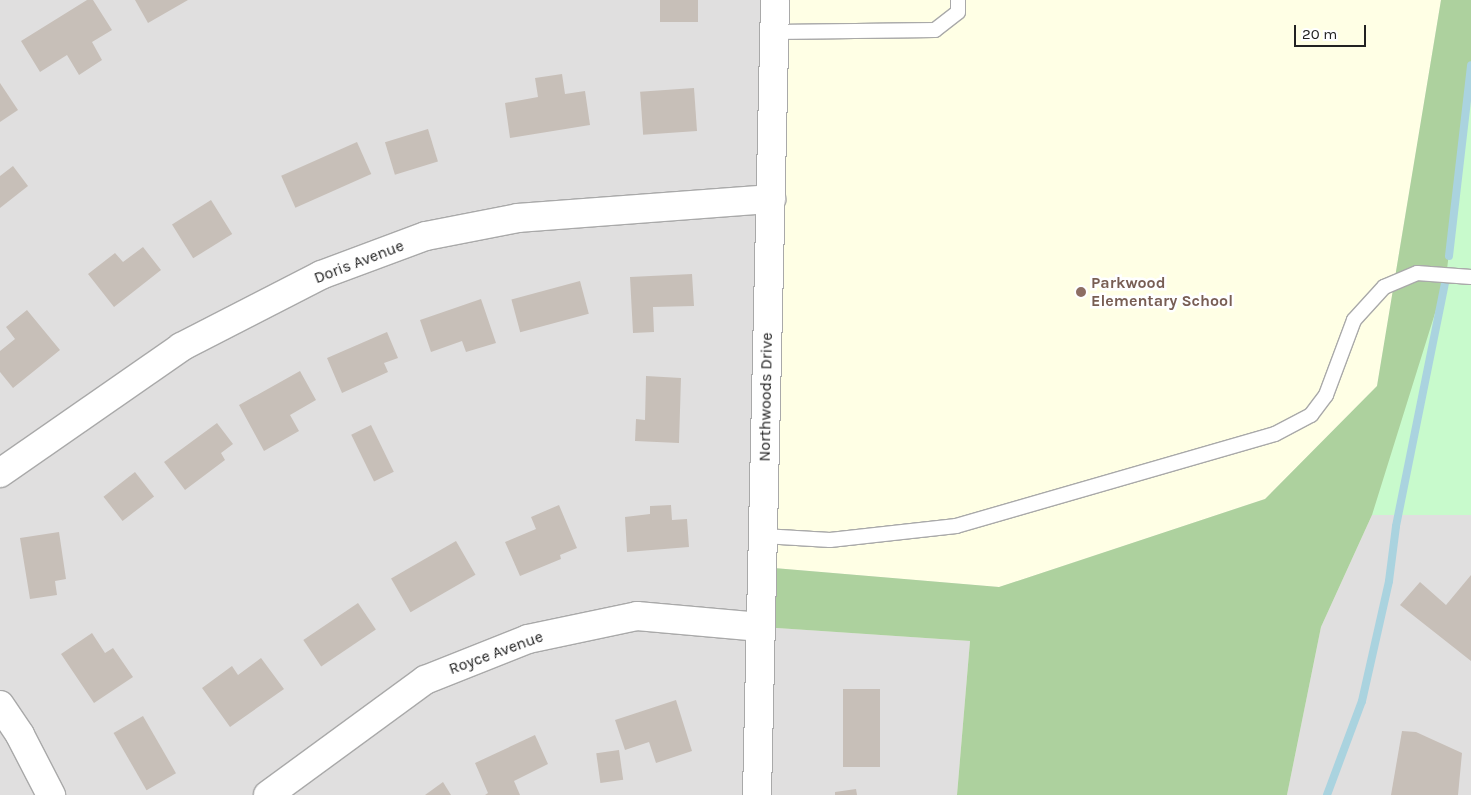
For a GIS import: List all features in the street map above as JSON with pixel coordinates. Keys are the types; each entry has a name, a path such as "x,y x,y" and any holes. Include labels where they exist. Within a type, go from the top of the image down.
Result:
{"street":[{"name":"Northwoods Drive","path":"757,795 775,0"},
{"name":"Doris Avenue","path":"0,473 181,347 321,275 426,236 518,218 770,199"},
{"name":"Royce Avenue","path":"268,795 425,680 528,638 637,616 761,627"},
{"path":"0,705 20,735 51,795"}],"lane":[{"path":"775,32 935,30 958,12 958,0"},
{"path":"763,536 830,540 956,526 1275,434 1311,414 1326,395 1354,320 1384,287 1417,273 1471,277"}],"shaded area":[{"path":"0,0 775,0 761,627 970,641 957,795 0,795"},
{"name":"Parkwood Elementary School","path":"775,0 1441,0 1377,386 1265,499 999,587 762,567"},
{"path":"1372,515 1471,515 1471,795 1287,795 1321,627"}],"green space":[{"path":"1441,0 1471,0 1471,515 1372,515 1321,627 1287,795 957,795 970,641 761,627 762,567 999,587 1265,499 1377,386"},
{"path":"1471,65 1471,515 1372,515 1446,278"}],"building":[{"path":"87,0 93,0 112,30 92,42 102,60 79,75 67,55 40,72 21,41"},
{"path":"135,0 188,0 148,23"},
{"path":"660,0 698,0 698,22 660,22"},
{"path":"562,74 565,94 585,91 590,125 510,138 505,103 538,97 535,78"},
{"path":"0,83 18,110 0,122"},
{"path":"694,88 697,131 643,135 640,92"},
{"path":"428,129 438,162 395,175 385,142"},
{"path":"357,142 371,174 295,208 281,176"},
{"path":"13,166 28,186 0,208 0,176"},
{"path":"211,200 232,234 193,258 172,224"},
{"path":"143,247 161,270 114,307 88,274 115,253 123,262"},
{"path":"692,274 694,306 653,307 654,332 633,333 630,277"},
{"path":"580,281 589,314 520,332 511,299"},
{"path":"481,299 496,343 466,352 462,341 431,352 420,320"},
{"path":"27,310 60,350 13,388 0,372 0,351 15,339 6,327"},
{"path":"387,332 398,358 384,363 388,372 342,393 327,358"},
{"path":"300,371 316,400 290,415 299,431 264,451 239,405"},
{"path":"646,376 681,378 679,443 635,441 636,419 645,420"},
{"path":"217,423 233,444 221,453 225,460 185,490 164,462"},
{"path":"371,425 394,472 374,481 351,435"},
{"path":"135,472 154,496 123,521 103,497"},
{"path":"559,505 577,548 560,555 561,559 520,576 505,542 536,529 531,517"},
{"path":"671,505 672,520 687,519 689,547 627,552 625,517 650,514 650,506"},
{"path":"59,532 66,579 55,581 57,595 30,599 20,538"},
{"path":"456,541 475,575 411,612 391,578"},
{"path":"1471,575 1471,661 1400,605 1420,582 1446,605"},
{"path":"358,603 376,630 321,666 303,640"},
{"path":"92,633 105,653 113,648 133,677 94,703 61,654"},
{"path":"261,658 284,689 230,727 202,688 232,666 238,675"},
{"path":"843,689 880,689 880,767 843,767"},
{"path":"676,700 692,751 656,763 649,742 625,750 615,720"},
{"path":"143,716 176,773 147,790 114,733"},
{"path":"1402,731 1416,732 1462,753 1458,795 1391,795"},
{"path":"535,735 548,764 514,781 520,795 485,795 488,793 475,763"},
{"path":"619,750 623,780 600,783 596,753"},
{"path":"443,782 451,795 425,795"},
{"path":"856,789 857,795 835,795 835,792"}],"waterway":[{"path":"1449,256 1471,65"},
{"path":"1327,795 1362,701 1389,581 1396,526 1446,278"}],"place":[{"name":"Parkwood Elementary School","path":"1081,292"}]}
